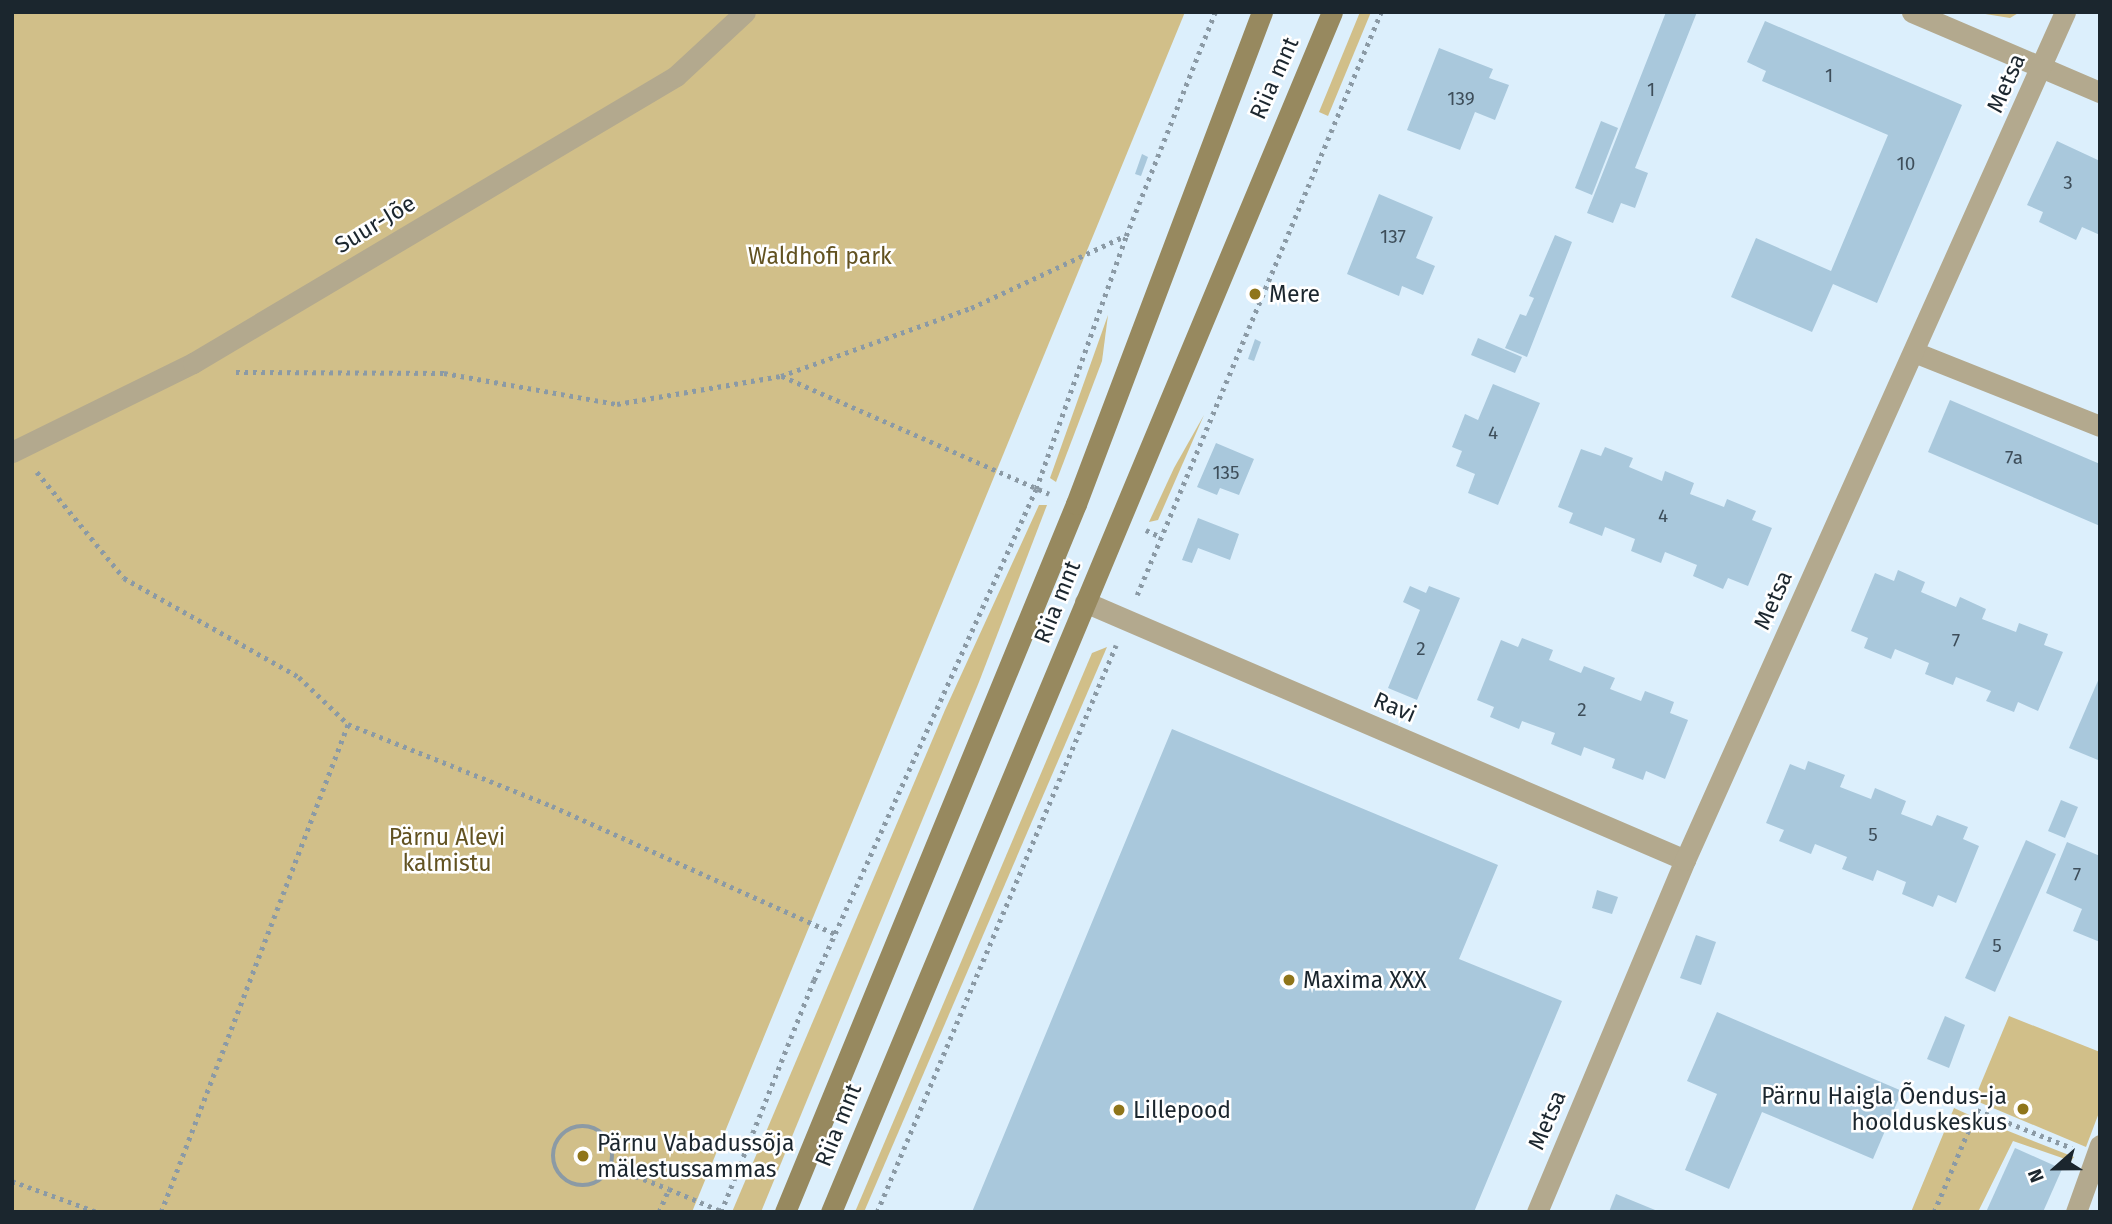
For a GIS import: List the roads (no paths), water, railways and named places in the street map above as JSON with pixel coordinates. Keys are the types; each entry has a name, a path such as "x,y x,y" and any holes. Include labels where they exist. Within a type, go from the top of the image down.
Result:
{"main road":[{"name":"Riia mnt","path":"785,1212 1076,504 1262,12"},
{"name":"Riia mnt","path":"831,1212 1332,12"}],"street":[{"name":"Suur-Jõe","path":"15,450 193,363 664,83 745,12"},
{"path":"1912,12 2100,92"},
{"name":"Metsa","path":"1537,1212 1685,860 2065,12"},
{"path":"1913,352 2100,426"},
{"name":"Ravi","path":"1085,602 1685,860"},
{"path":"2076,1212 2098,1152"}],"place":[{"name":"Mere","path":"1255,294"},
{"name":"Maxima XXX","path":"1289,980"},
{"name":"Pärnu Haigla Õendus-ja hoolduskeskus","path":"2023,1109"},
{"name":"Lillepood","path":"1119,1110"},
{"name":"Pärnu Vabadussõja mälestussammas","path":"583,1156"}],"park label":[{"name":"Waldhofi park","path":"820,256"},
{"name":"Pärnu Alevi kalmistu","path":"447,850"}]}
